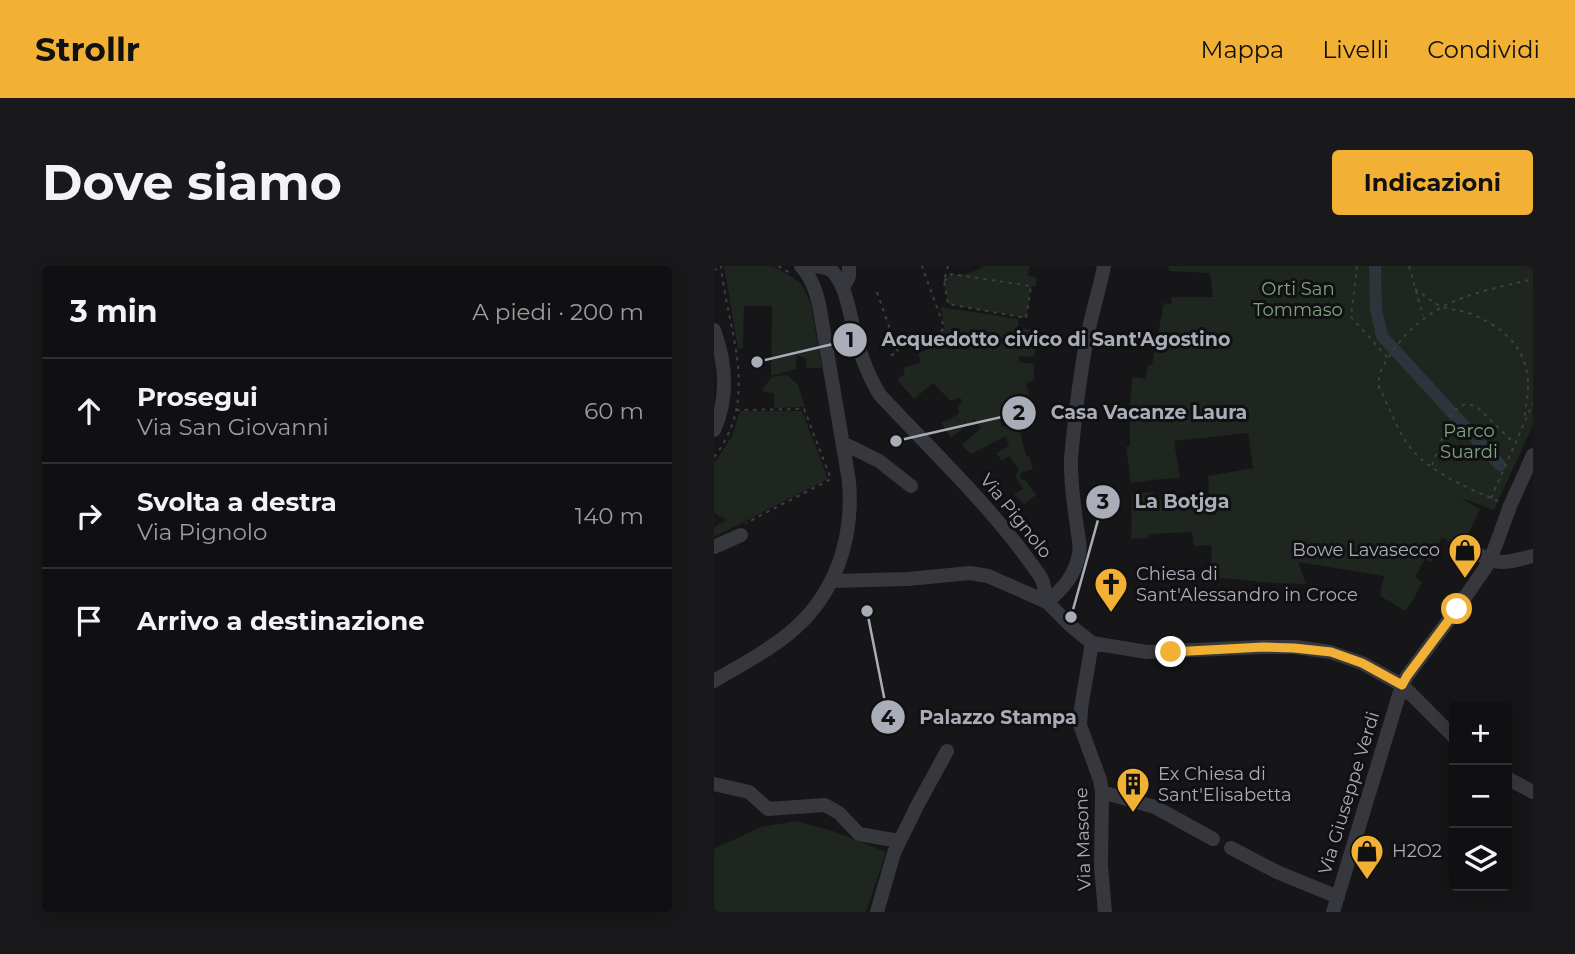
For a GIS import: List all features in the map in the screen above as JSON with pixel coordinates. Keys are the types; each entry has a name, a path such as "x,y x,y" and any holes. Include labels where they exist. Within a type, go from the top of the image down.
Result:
{"street":[{"path":"714,681 787,635 814,607 832,581 845,547 850,508 849,481 819,304 810,276 801,266"},
{"path":"814,266 831,270 843,288"},
{"path":"843,288 849,276 849,266"},
{"path":"832,581 908,579 970,573 988,576 1047,602 1058,593 1075,570 1080,549 1071,461 1083,360 1104,266"},
{"name":"Via Pignolo","path":"843,288 865,364 880,395 967,486 1024,554 1043,582 1047,602 1092,643"},
{"path":"714,330 723,358 725,377 722,410 714,430"},
{"path":"843,443 879,461 911,486"},
{"name":"Via Giuseppe Verdi","path":"1333,912 1402,685 1457,609 1485,558 1533,455"},
{"path":"714,547 739,531"},
{"path":"1485,558 1506,562 1533,556"},
{"path":"1092,643 1147,652 1263,647 1331,652 1362,663 1402,685 1449,732"},
{"name":"Via Masone","path":"1092,643 1080,725 1102,792 1101,866 1105,912"},
{"path":"877,912 894,853 947,751"},
{"path":"1512,781 1533,792"},
{"path":"714,784 749,792 768,809 825,805 839,813 859,834 900,841"},
{"path":"1102,792 1155,807 1213,839"},
{"path":"1231,848 1278,872 1338,897"}],"path":[{"path":"894,341 912,337 916,347 937,338 944,327 922,266"},
{"path":"944,281 951,274 1031,286 1026,318 948,304 944,281 948,266"},
{"path":"1357,266 1350,317 1388,359"},
{"path":"1409,266 1424,317"},
{"path":"714,268 722,273"},
{"path":"1533,279 1480,292 1442,306 1424,317 1408,331 1390,355 1378,380 1403,437 1412,450 1441,474 1491,498 1533,403"},
{"path":"1415,289 1442,306 1490,323 1508,335 1518,348 1528,383 1525,420"},
{"path":"877,292 898,352 889,356"},
{"path":"1431,466 1451,416 1465,404 1478,408 1514,443"},
{"path":"736,410 804,409 831,479 739,531"}],"green space":[{"path":"724,266 773,266 802,285 811,304 822,368 806,368 807,359 798,355 796,369 771,376 772,306 744,306 743,348 738,349"},
{"path":"984,266 1030,266 1027,276 1037,277 1036,286 1031,287 1026,318 948,304 944,281 951,274 960,275"},
{"path":"1168,266 1533,266 1533,425 1494,510 1459,497 1480,509 1466,539 1468,540 1462,549 1442,537 1436,548 1438,553 1435,552 1431,562 1425,559 1415,577 1422,583 1405,611 1380,596 1384,576 1298,562 1306,584 1212,577 1211,545 1194,546 1192,532 1149,534 1148,538 1131,539 1132,493 1153,492 1154,500 1209,496 1208,476 1253,468 1248,433 1174,441 1180,478 1131,483 1126,447 1130,446 1132,381 1133,377 1145,379 1148,365 1152,365 1164,303 1171,304 1172,297 1213,297 1210,273 1169,271"},
{"path":"941,307 1018,319 1018,328 1030,329 1036,348 1034,357 1019,356 1019,362 1034,364 1034,380 1026,383 1029,395 1024,396 1027,410 999,417 1002,427 1018,423 1026,456 1029,456 1033,469 1020,473 1021,480 1025,480 1036,495 1024,504 1014,494 1023,489 1015,475 1019,470 1009,456 1002,461 996,453 1009,446 1006,436 971,454 962,445 981,428 975,419 951,438 941,423 959,414 958,405 962,402 960,397 951,401 933,383 914,399 898,381 898,378 905,375 903,368 921,362 918,353 939,345 944,327"},
{"path":"787,375 798,385 805,407 774,408 774,393 763,392 772,377"},
{"path":"740,411 802,411 828,479 714,537 714,527 727,520 714,513 714,464 732,436"},
{"path":"796,821 833,831 886,852 866,912 714,912 714,849 761,827"}],"waterway":[{"path":"1375,266 1376,309 1382,336 1500,465"}],"place":[{"name":"Acquedotto civico di Sant'Agostino","path":"757,362"},
{"name":"Casa Vacanze Laura","path":"896,441"},
{"name":"Bowe Lavasecco","path":"1465,580"},
{"name":"Palazzo Stampa","path":"867,611"},
{"name":"Chiesa di Sant'Alessandro in Croce","path":"1111,614"},
{"name":"La Botjga","path":"1071,617"},
{"name":"Ex Chiesa di Sant'Elisabetta","path":"1133,814"},
{"name":"H2O2","path":"1367,881"}],"route":[{"path":"1171,652 1263,647 1331,652 1362,663 1402,685 1457,609"}],"park label":[{"name":"Orti San Tommaso","path":"1298,299"},
{"name":"Parco Suardi","path":"1469,441"}]}
